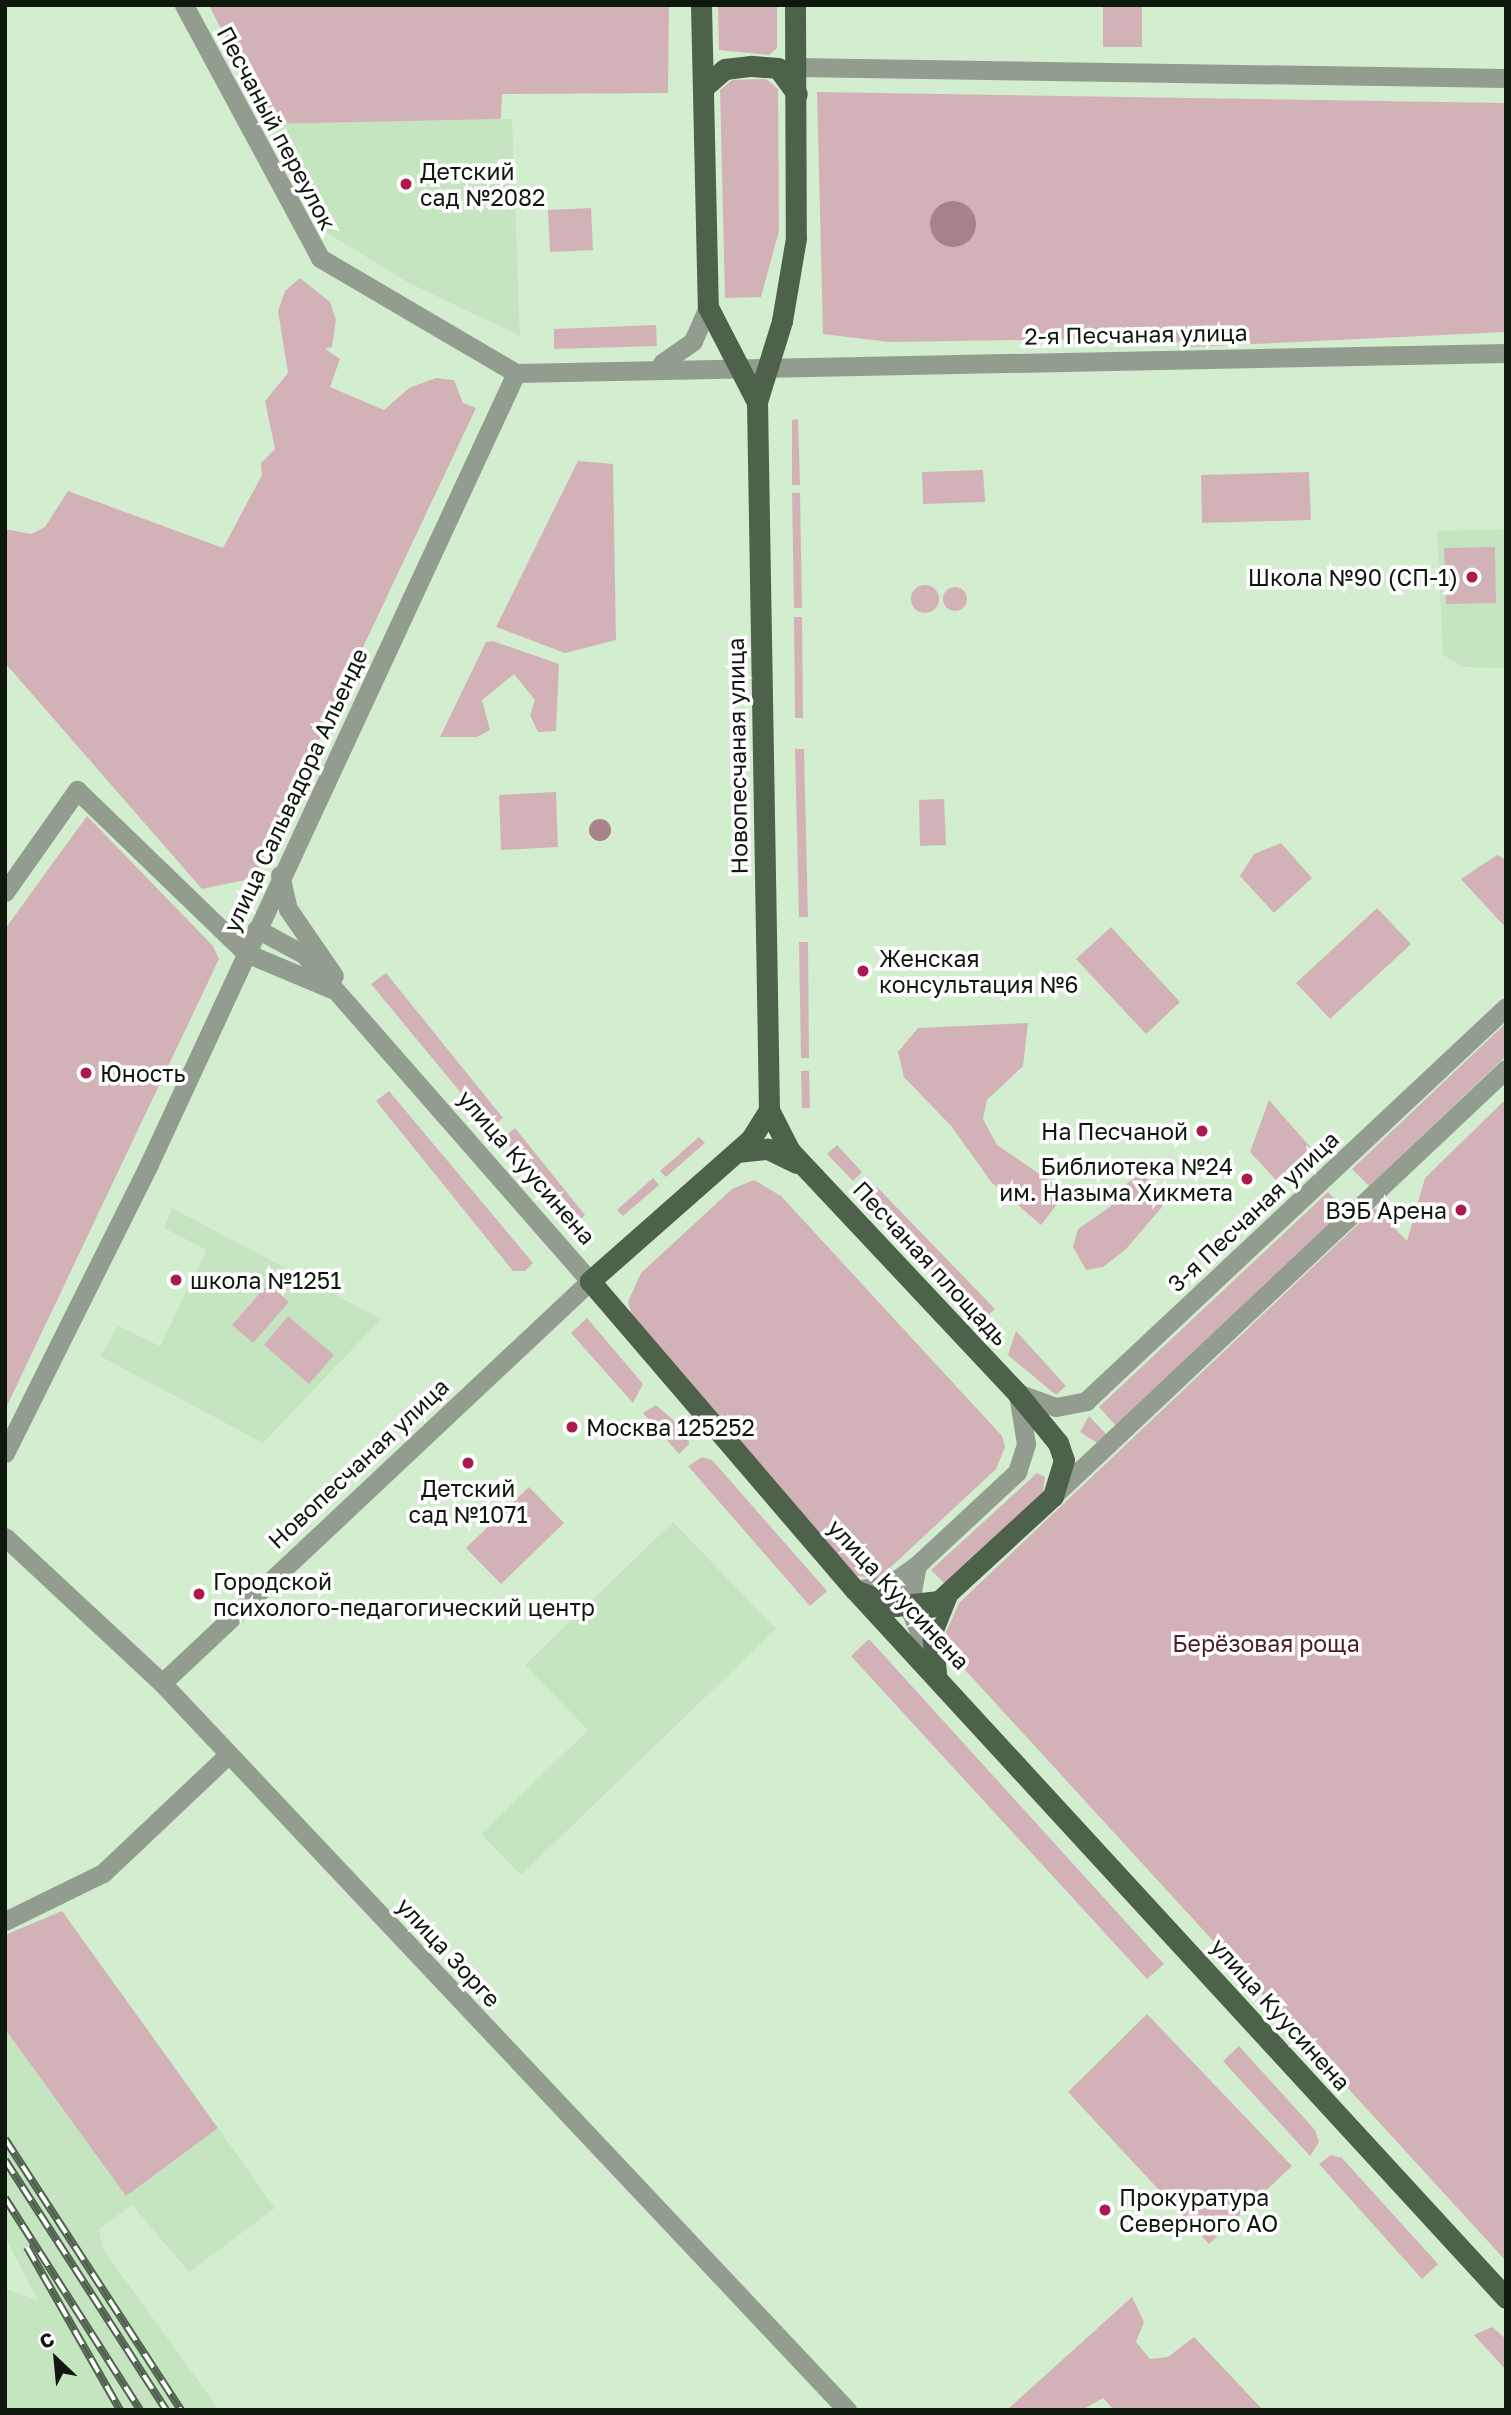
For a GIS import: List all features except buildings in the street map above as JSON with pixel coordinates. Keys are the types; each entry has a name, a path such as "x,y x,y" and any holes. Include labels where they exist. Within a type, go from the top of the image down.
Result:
{"main road":[{"path":"701,5 708,307"},
{"path":"795,5 797,94"},
{"path":"704,87 724,69 778,68 797,94"},
{"name":"Новопесчаная улица","path":"769,1110 757,402 796,238 797,94"},
{"name":"Новопесчаная улица","path":"708,307 757,402"},
{"path":"590,1281 737,1152 769,1110"},
{"name":"Песчаная площадь","path":"769,1110 780,1137 807,1169 1017,1394 1063,1455 1053,1496"},
{"name":"Песчаная площадь","path":"737,1152 768,1149 807,1169"},
{"name":"улица Куусинена","path":"590,1281 855,1590 936,1674 1506,2298"},
{"path":"936,1674 932,1632 947,1595 1053,1496"},
{"path":"855,1590 909,1607 947,1595"}],"street":[{"name":"Песчаный переулок","path":"184,5 320,258 516,373"},
{"path":"796,67 1506,78"},
{"path":"654,366 685,350 708,307"},
{"name":"2-я Песчаная улица","path":"767,364 1506,353"},
{"path":"516,373 767,364"},
{"name":"улица Сальвадора Альенде","path":"5,1453 246,954 280,873 516,373"},
{"path":"5,892 77,790 246,954 341,993"},
{"path":"280,873 288,909 320,950 341,993"},
{"name":"улица Куусинена","path":"257,929 291,943 341,993 590,1281"},
{"name":"3-я Песчаная улица","path":"1017,1394 1056,1407 1086,1401 1506,1007"},
{"path":"1053,1496 1506,1069"},
{"name":"Новопесчаная улица","path":"162,1683 590,1281"},
{"path":"855,1590 890,1584 917,1565 1017,1472 1026,1444 1017,1394"},
{"name":"улица Зорге","path":"5,1537 162,1683 847,2410"},
{"path":"917,1565 909,1607 936,1674"},
{"path":"5,1921 100,1875 229,1754"}],"shaded area":[{"name":"Детский сад №2082","path":"512,119 520,336 409,283 321,229 269,124"},
{"path":"953,201 969,208 976,224 969,240 953,247 937,240 930,224 937,208"},
{"name":"Школа №90 (СП-1)","path":"1506,529 1506,668 1463,667 1443,655 1437,531"},
{"path":"600,819 608,822 611,830 608,838 600,841 592,838 589,830 592,822"},
{"path":"172,1208 381,1319 263,1443 100,1356 118,1326 160,1346 207,1250 164,1228"},
{"path":"673,1522 776,1629 521,1875 481,1834 588,1730 525,1665"},
{"path":"5,2029 126,2195 218,2128 275,2208 189,2272 132,2205 99,2229 103,2249 219,2410 5,2410 5,2288 38,2301 5,2237"}],"green space":[{"path":"209,5 669,5 668,93 502,94 501,119 269,124"},
{"path":"718,5 777,5 777,48 769,55 719,50"},
{"path":"1103,5 1142,5 1142,47 1103,47"},
{"path":"766,79 778,89 779,231 761,297 725,298 720,90 732,80"},
{"path":"817,92 1506,103 1506,332 1192,347 1161,338 889,342 823,334"},
{"path":"591,208 593,250 550,252 548,210"},
{"path":"300,278 330,302 336,320 332,347 325,349 340,359 330,387 384,410 409,388 436,378 454,380 463,403 476,408 254,878 202,889 5,663 5,529 31,534 45,527 68,491 223,548 262,475 261,463 275,449 265,401 288,373 278,311 285,291"},
{"path":"656,325 657,346 554,349 554,329"},
{"path":"798,419 800,485 792,485 792,420"},
{"path":"578,461 613,464 616,640 565,653 496,627"},
{"path":"983,470 985,502 923,504 922,472"},
{"path":"1309,472 1311,520 1202,523 1201,475"},
{"path":"792,493 800,493 802,608 794,608"},
{"path":"1495,547 1496,603 1446,604 1444,548"},
{"path":"925,585 935,589 939,599 935,609 925,613 915,609 911,599 915,589"},
{"path":"955,587 963,591 967,599 963,607 955,611 947,607 943,599 947,591"},
{"path":"794,617 802,617 803,718 795,718"},
{"path":"493,641 559,664 556,731 538,732 530,715 535,700 514,674 482,700 490,730 477,737 440,737 486,642"},
{"path":"795,749 804,749 808,917 799,917"},
{"path":"556,792 558,847 501,850 499,795"},
{"path":"944,799 946,845 920,846 919,800"},
{"name":"Юность","path":"87,816 213,946 219,959 5,1410 5,929"},
{"path":"1281,843 1312,878 1274,913 1240,876 1254,854"},
{"path":"1497,855 1506,860 1506,928 1461,879"},
{"path":"1377,908 1411,944 1330,1019 1296,983"},
{"path":"1111,927 1180,1002 1146,1034 1076,959"},
{"path":"799,942 808,942 809,1058 801,1058"},
{"path":"386,973 503,1118 490,1128 371,984"},
{"path":"1028,1023 1023,1066 987,1100 983,1119 997,1145 1057,1186 1058,1203 1041,1225 992,1183 952,1127 904,1077 898,1052 918,1028"},
{"path":"1506,1023 1506,1056 1369,1186 1352,1169"},
{"path":"801,1071 809,1071 810,1108 802,1108"},
{"path":"389,1091 533,1263 525,1271 513,1271 376,1101"},
{"name":"Берёзовая роща","path":"1506,1099 1506,2261 956,1660 946,1632 959,1603 1375,1208 1407,1241 1425,1178"},
{"path":"1269,1100 1312,1149 1276,1180 1250,1152"},
{"path":"515,1128 585,1215 574,1225 503,1138"},
{"path":"699,1137 705,1143 666,1177 660,1171"},
{"path":"837,1145 862,1172 853,1181 827,1154"},
{"path":"1138,1175 1167,1188 1162,1207 1126,1249 1103,1267 1086,1270 1073,1247 1078,1229 1110,1207 1121,1188"},
{"path":"653,1178 659,1185 623,1216 617,1210"},
{"path":"754,1180 781,1196 1002,1436 1005,1447 996,1469 878,1579 851,1575 633,1318 628,1302 641,1273 732,1189"},
{"path":"877,1187 995,1309 979,1324 868,1196"},
{"path":"1328,1192 1345,1210 1117,1427 1099,1407"},
{"path":"268,1284 289,1302 253,1343 232,1325"},
{"path":"288,1316 334,1355 309,1384 264,1345"},
{"path":"587,1318 643,1384 633,1403 571,1333"},
{"path":"1016,1331 1066,1386 1056,1395 1008,1355"},
{"path":"656,1405 687,1432 689,1444 679,1454 643,1413"},
{"path":"1089,1416 1107,1435 1097,1443 1080,1432"},
{"path":"702,1457 712,1460 827,1591 810,1606 688,1466"},
{"path":"1037,1473 1045,1477 1043,1492 946,1585 931,1570"},
{"path":"529,1487 564,1523 501,1584 466,1548"},
{"path":"869,1639 1164,1964 1147,1979 851,1656"},
{"path":"62,1911 218,2128 126,2196 5,2029 5,1935"},
{"path":"1147,2014 1292,2166 1209,2244 1068,2092"},
{"path":"1239,2046 1315,2130 1319,2142 1310,2156 1223,2061"},
{"path":"1331,2155 1342,2158 1438,2264 1422,2279 1319,2164"},
{"path":"1132,2297 1144,2322 1136,2342 1150,2359 1168,2357 1194,2337 1263,2410 1114,2410 1103,2398 1082,2410 1007,2410"},
{"path":"1492,2327 1506,2339 1506,2370 1474,2335"}],"railway":[{"path":"5,2139 181,2410"},
{"path":"5,2160 166,2410"},
{"path":"5,2198 140,2410"},
{"path":"27,2247 120,2410"}],"place":[{"name":"Детский сад №2082","path":"406,184"},
{"name":"Школа №90 (СП-1)","path":"1472,577"},
{"name":"Женская консультация №6","path":"863,971"},
{"name":"Юность","path":"86,1073"},
{"name":"На Песчаной","path":"1202,1131"},
{"name":"Библиотека №24 им. Назыма Хикмета","path":"1247,1179"},
{"name":"ВЭБ Арена","path":"1461,1210"},
{"name":"школа №1251","path":"176,1280"},
{"name":"Москва 125252","path":"572,1427"},
{"name":"Детский сад №1071","path":"468,1463"},
{"name":"Городской психолого-педагогический центр","path":"199,1594"},
{"name":"Прокуратура Северного АО","path":"1105,2210"}]}
